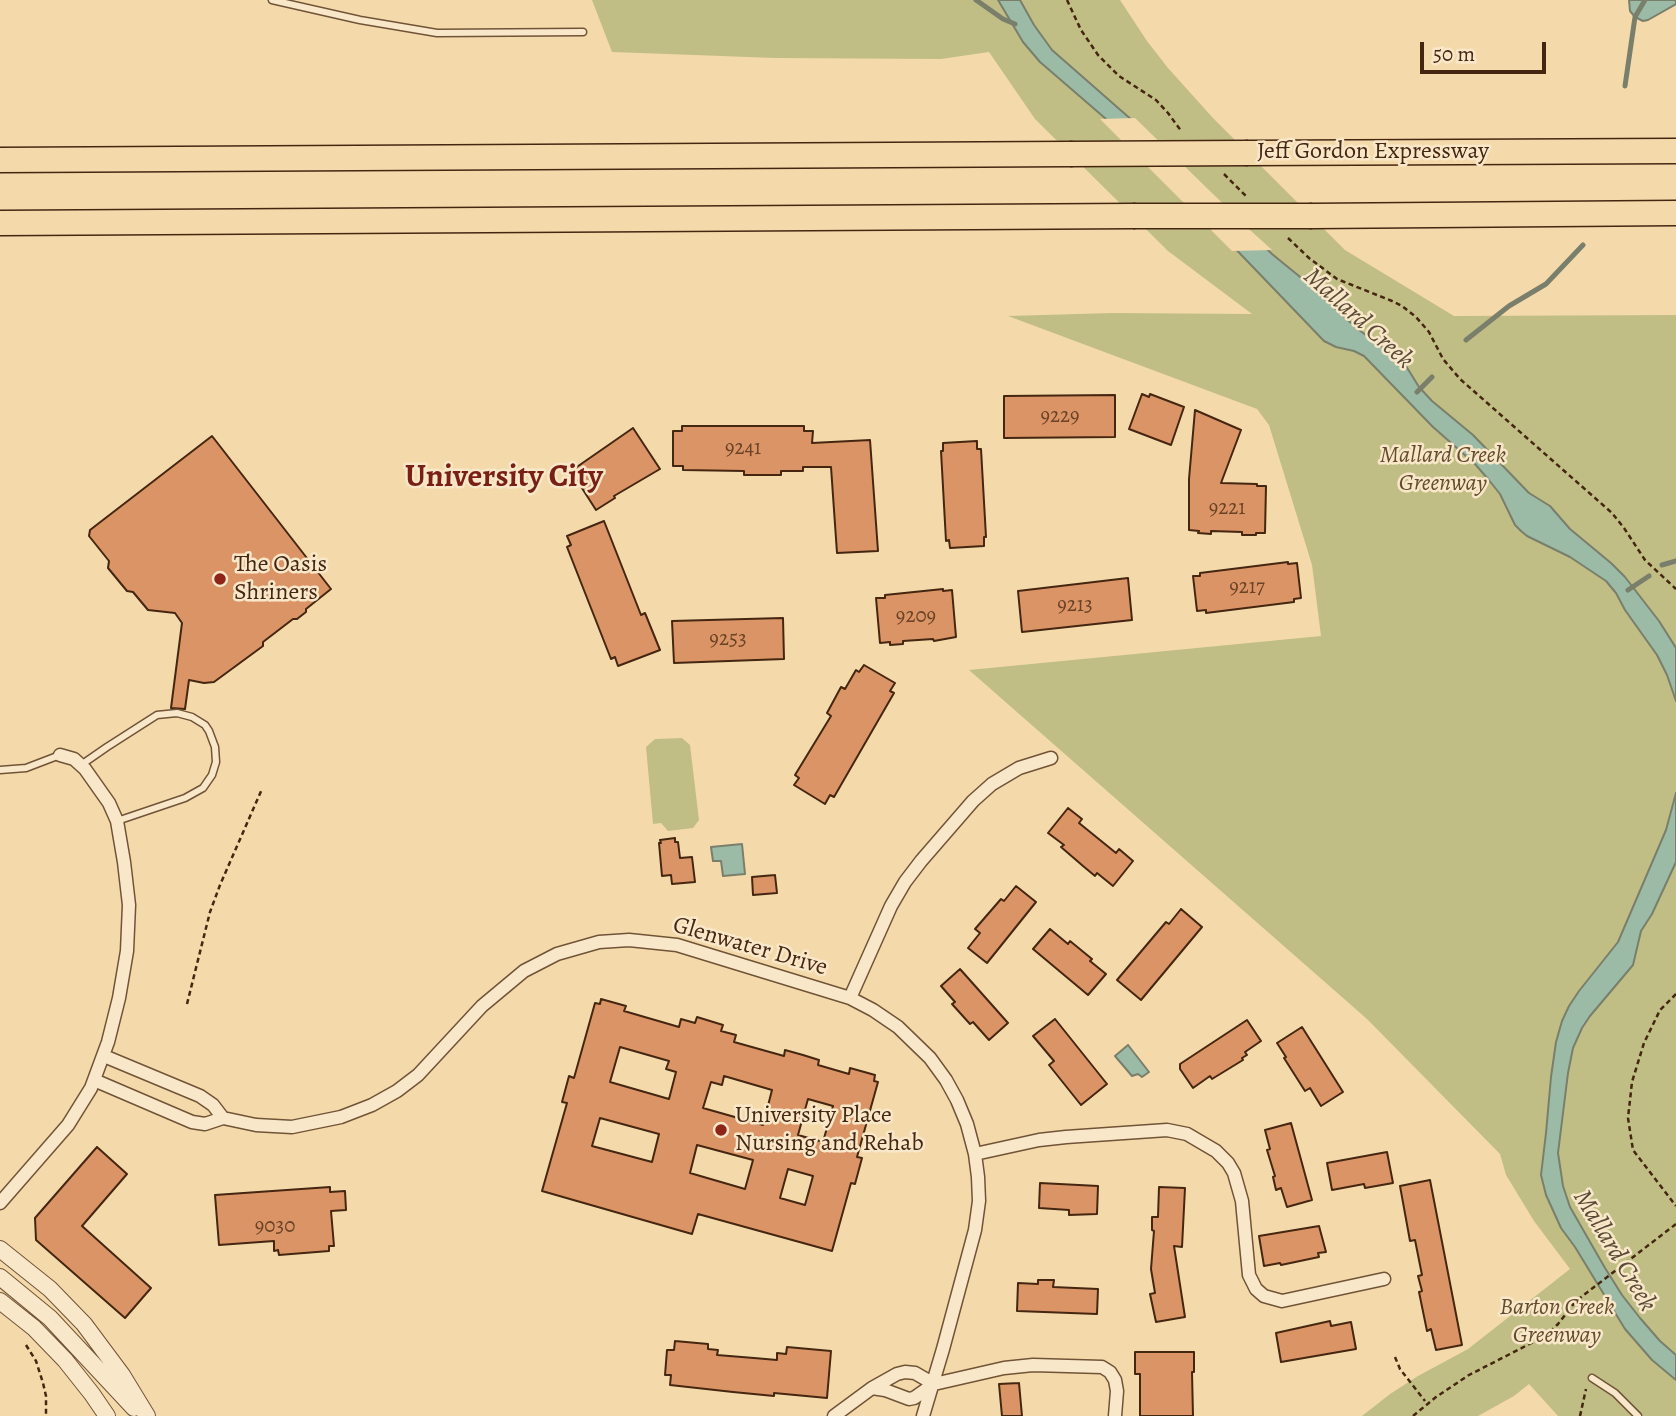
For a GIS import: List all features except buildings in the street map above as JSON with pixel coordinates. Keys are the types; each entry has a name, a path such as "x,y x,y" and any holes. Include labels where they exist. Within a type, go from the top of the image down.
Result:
{"highway":[{"name":"Jeff Gordon Expressway","path":"0,160 1676,151"},
{"path":"0,223 1676,213"}],"street":[{"path":"0,1203 68,1125 82,1104 104,1056 119,998 127,951 127,883 117,821 100,789 81,765 69,756 60,755"},
{"path":"850,998 891,906 921,861 973,801 992,784 1019,768 1051,758"},
{"name":"Glenwater Drive","path":"94,1080 192,1122 205,1124 223,1118 256,1125 292,1127 341,1117 372,1105 418,1075 482,1006 524,971 558,954 599,942 629,940 677,944 850,998 898,1027 930,1058 957,1100 975,1154 979,1189 976,1223 934,1384 923,1416"},
{"path":"104,1056 200,1096 213,1105 223,1118"},
{"path":"975,1154 1066,1136 1167,1130 1187,1134 1216,1151 1234,1173 1242,1201 1249,1275 1256,1289 1264,1296 1282,1301 1384,1279"},
{"path":"0,1250 42,1282 75,1314 122,1375 146,1416"},
{"path":"0,1277 50,1318 128,1401 146,1416"},
{"path":"0,1301 34,1328 65,1360 107,1416"},
{"path":"872,1388 909,1399 934,1384 1018,1366 1102,1367 1110,1372 1115,1380 1115,1416"},
{"path":"834,1416 872,1388 897,1374 915,1373 934,1384"}],"lane":[{"path":"272,0 359,20 437,33 583,32"},
{"path":"81,765 157,715 177,713 192,717 209,731 215,747 216,762 212,775 203,788 185,799 117,821"},
{"path":"0,770 26,768 60,755"},
{"path":"1592,1378 1615,1393 1638,1416"}],"path":[{"path":"1067,0 1081,30 1098,55 1119,76 1156,100 1184,134"},
{"path":"1222,173 1251,201"},
{"path":"1280,230 1309,258 1337,279 1392,301 1416,317 1429,332 1443,359 1460,379 1603,505 1618,520 1650,567 1676,589"},
{"path":"187,1004 210,912 262,789"},
{"path":"1676,994 1660,1010 1647,1036 1632,1082 1628,1118 1633,1150 1676,1206"},
{"path":"1413,1416 1455,1384 1547,1335 1576,1301 1676,1224"},
{"path":"24,1342 36,1361 43,1383 47,1416"},
{"path":"1395,1357 1400,1369 1425,1401"},
{"path":"1580,1416 1592,1378"}],"green space":[{"path":"592,0 1120,0 1168,68 1213,118 1345,250 1454,316 1676,315 1676,1416 1558,1416 1529,1384 1514,1396 1478,1416 1362,1416 1418,1376 1468,1349 1570,1269 1534,1221 1506,1175 1500,1154 1367,1019 969,670 1321,636 1312,565 1269,425 1257,409 1008,316 1112,313 1252,314 1168,251 1035,119 989,52 941,59 775,58 612,52"},
{"path":"682,738 690,745 699,820 693,828 668,831 661,823 653,824 646,747 655,739"}],"shaded area":[{"path":"998,0 1020,0 1052,50 1133,121 1272,254 1359,330 1399,359 1432,401 1473,435 1529,493 1550,506 1570,529 1625,577 1676,648 1676,701 1657,655 1606,581 1570,557 1521,531 1515,525 1500,494 1475,464 1433,427 1364,356 1324,341 1106,119 1040,62 1023,42"},
{"path":"1629,0 1676,0 1676,4 1643,21 1630,11"},
{"path":"1676,793 1676,862 1652,914 1641,931 1633,965 1590,1016 1573,1048 1558,1153 1563,1186 1570,1207 1622,1295 1660,1341 1676,1355 1676,1380 1652,1360 1625,1329 1561,1228 1546,1195 1541,1175 1551,1077 1562,1021 1579,991 1618,942 1666,830"},
{"path":"742,844 745,874 723,876 721,861 713,861 711,847"},
{"path":"1128,1045 1149,1072 1142,1077 1138,1074 1132,1076 1115,1056"}],"pier":[{"path":"1135,118 1272,250 1232,251 1100,119"}],"waterway":[{"path":"976,0 1015,24"},
{"path":"1625,86 1635,17 1645,0"},
{"path":"1466,340 1509,306 1546,284 1583,245"},
{"path":"1417,392 1432,377"},
{"path":"1662,565 1676,561"},
{"path":"1628,590 1649,576"}],"place":[{"name":"The Oasis Shriners","path":"220,579"},
{"name":"University Place Nursing and Rehab","path":"721,1130"}],"district":[{"name":"University City","path":"504,478"}],"water label":[{"name":"Mallard Creek","path":"1358,319"},
{"name":"Mallard Creek","path":"1614,1251"}],"park label":[{"name":"Mallard Creek Greenway","path":"1443,470"},
{"name":"Barton Creek Greenway","path":"1557,1322"}]}
